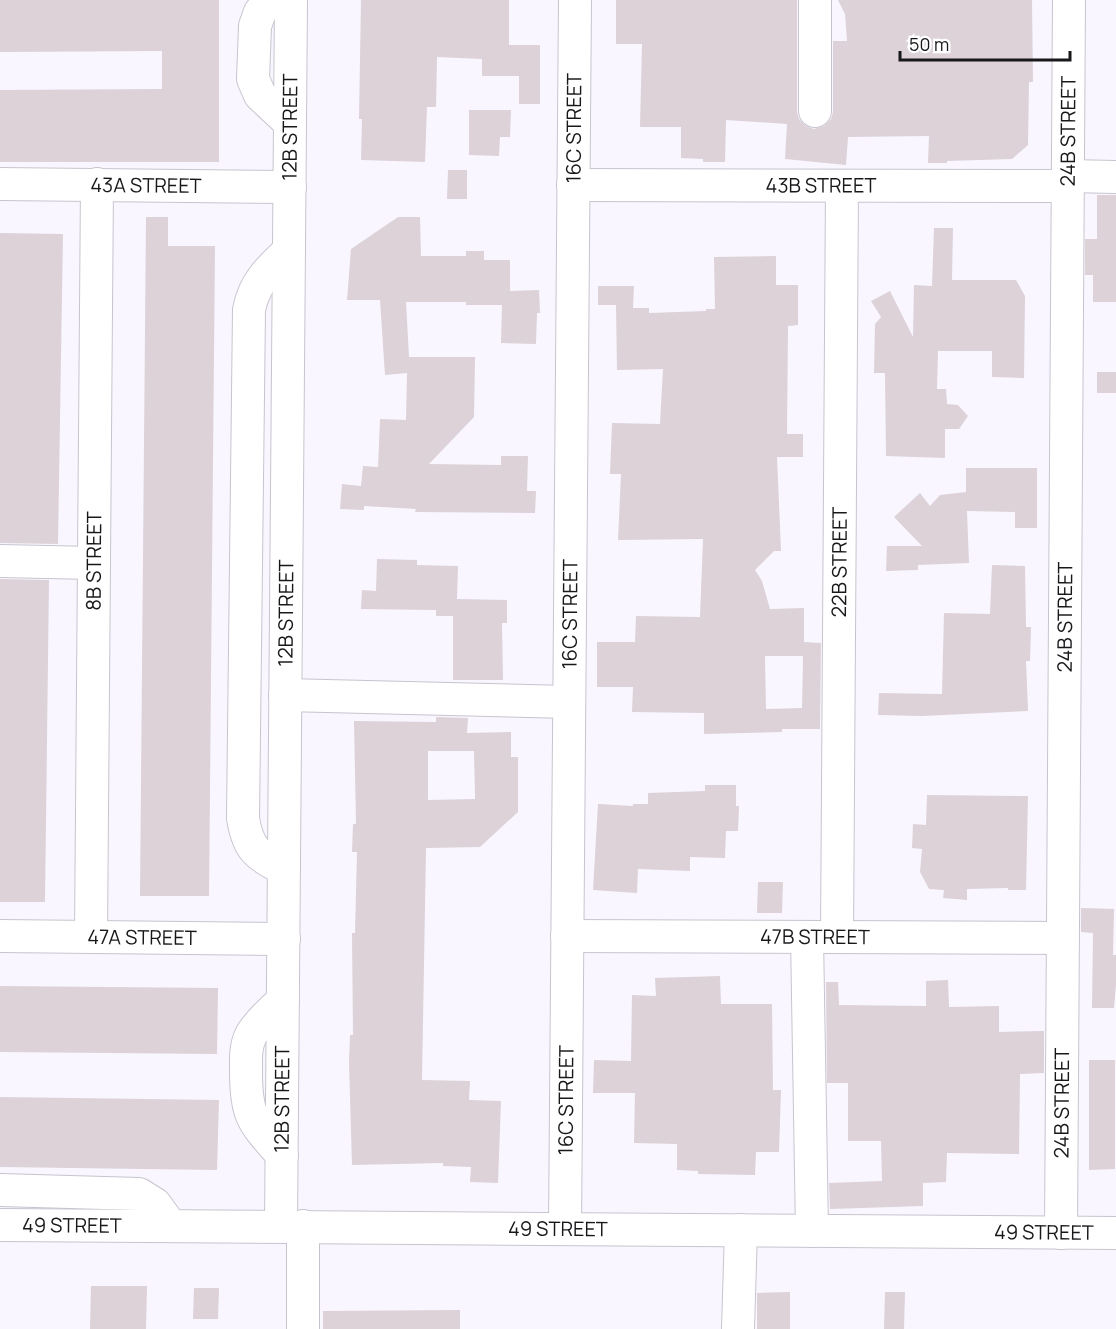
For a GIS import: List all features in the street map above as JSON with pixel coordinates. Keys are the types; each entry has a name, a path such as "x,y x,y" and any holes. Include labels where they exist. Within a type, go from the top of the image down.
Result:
{"street":[{"path":"271,0 260,12 255,26 253,79 260,95 290,123"},
{"name":"12B STREET","path":"291,0 282,1155 303,1329"},
{"name":"16C STREET","path":"565,1229 575,0"},
{"path":"815,0 815,111"},
{"name":"24B STREET","path":"1061,1233 1069,0"},
{"name":"43B STREET","path":"573,185 842,186 1068,181 1116,177"},
{"name":"43A STREET","path":"0,184 290,187"},
{"name":"8B STREET","path":"91,937 97,184"},
{"name":"22B STREET","path":"812,1231 842,186"},
{"path":"284,869 262,858 254,849 248,840 243,818 249,310 251,297 264,273 289,251"},
{"path":"0,561 94,563"},
{"path":"285,695 569,702"},
{"name":"47A STREET","path":"0,936 284,939"},
{"name":"47B STREET","path":"567,936 1063,938"},
{"path":"0,1190 139,1194 155,1204 171,1226"},
{"name":"49 STREET","path":"0,1225 1116,1233"},
{"path":"738,1329 741,1230"}],"building":[{"path":"0,0 219,0 219,162 0,162 0,90 162,89 162,51 0,52"},
{"path":"361,0 509,0 509,45 540,45 540,104 519,104 519,76 482,76 482,59 437,57 436,107 427,107 425,162 361,160 362,119 359,119"},
{"path":"616,0 797,0 797,112 799,119 806,126 814,129 824,126 831,119 833,112 833,41 847,41 845,14 838,0 1032,0 1033,82 1029,82 1028,145 1012,159 928,163 929,136 848,137 846,165 785,159 787,124 726,120 725,162 703,162 703,159 681,158 681,127 640,127 642,44 616,44"},
{"path":"469,110 511,110 510,137 500,137 499,156 469,155"},
{"path":"448,170 467,170 467,199 447,199"},
{"path":"1097,195 1116,195 1116,302 1093,302 1093,275 1085,275 1085,239 1097,239"},
{"path":"146,217 168,217 168,246 215,246 209,896 140,896"},
{"path":"398,217 420,217 421,256 466,256 466,251 484,251 484,260 510,260 510,291 539,290 540,313 537,313 536,344 501,343 502,305 466,305 466,302 406,302 409,357 475,357 474,417 429,464 501,465 501,456 528,456 527,491 536,491 535,513 415,512 416,509 364,506 364,510 340,509 342,484 361,486 363,466 378,467 380,419 406,420 407,373 385,375 380,300 347,300 351,249"},
{"path":"934,228 953,228 952,280 1016,280 1025,296 1024,378 992,377 992,351 938,351 937,389 946,389 947,404 958,405 968,416 959,429 945,429 945,458 886,456 885,373 874,373 875,324 881,317 871,301 890,291 913,337 914,285 932,286"},
{"path":"0,233 63,234 58,544 0,543"},
{"path":"776,256 776,285 798,285 798,325 788,326 787,434 803,434 803,457 777,457 781,551 774,551 755,570 762,581 770,609 804,608 804,642 821,643 820,729 704,734 704,713 632,712 633,687 597,687 597,642 635,642 636,616 700,617 703,539 618,540 621,474 610,474 612,423 660,424 663,369 617,370 616,305 598,305 598,286 634,286 633,308 649,308 649,313 715,309 714,257","holes":["765,656 803,656 802,708 766,709"]},
{"path":"1097,372 1116,372 1116,393 1097,393"},
{"path":"966,468 1037,468 1037,528 1015,528 1015,512 967,511 969,563 918,565 918,570 886,571 887,546 922,546 894,517 920,493 930,506 940,495 966,492"},
{"path":"377,559 417,560 417,565 458,566 457,599 507,600 507,623 502,623 503,680 453,680 453,616 436,616 436,610 361,609 362,590 376,591"},
{"path":"992,565 1025,566 1026,627 1031,627 1030,661 1026,661 1028,711 922,716 878,715 879,693 942,694 944,613 990,614"},
{"path":"0,579 49,580 45,902 0,902"},
{"path":"436,717 468,718 467,733 511,732 511,757 518,757 518,812 480,847 426,848 422,1080 470,1081 469,1100 501,1101 498,1183 470,1182 471,1167 443,1166 443,1163 352,1165 349,1062 350,1035 353,1035 352,933 355,933 357,852 352,852 353,824 356,824 354,721 436,722","holes":["428,751 474,751 475,799 428,800"]},
{"path":"705,785 736,785 736,806 739,806 738,831 726,831 725,858 690,857 690,871 638,869 637,893 593,890 598,804 633,806 633,804 648,804 648,793 705,791"},
{"path":"927,795 1028,796 1026,890 967,889 967,900 943,898 944,890 929,889 920,872 922,849 912,848 913,824 926,825"},
{"path":"758,882 783,882 782,913 757,913"},
{"path":"1081,908 1114,909 1113,955 1116,955 1116,984 1114,1008 1092,1008 1093,933 1081,932"},
{"path":"720,976 721,1004 772,1004 773,1090 781,1090 779,1152 756,1152 755,1175 698,1174 698,1171 677,1170 677,1144 634,1143 635,1093 593,1093 594,1060 631,1061 632,995 656,996 655,978"},
{"path":"948,980 949,1007 999,1006 999,1032 1044,1031 1044,1073 1020,1074 1019,1154 947,1153 946,1182 923,1183 923,1206 830,1209 829,1183 882,1181 881,1141 848,1141 848,1083 827,1083 826,982 838,982 839,1005 926,1006 926,981"},
{"path":"0,986 218,988 217,1054 0,1052"},
{"path":"1089,1060 1115,1060 1115,1169 1089,1170"},
{"path":"0,1097 219,1100 217,1170 0,1167"},
{"path":"91,1286 147,1286 146,1329 90,1329"},
{"path":"194,1288 219,1288 218,1319 193,1319"},
{"path":"790,1292 790,1329 757,1329 757,1293"},
{"path":"885,1292 905,1292 904,1329 884,1329"},
{"path":"460,1310 460,1329 323,1329 323,1311"}]}
